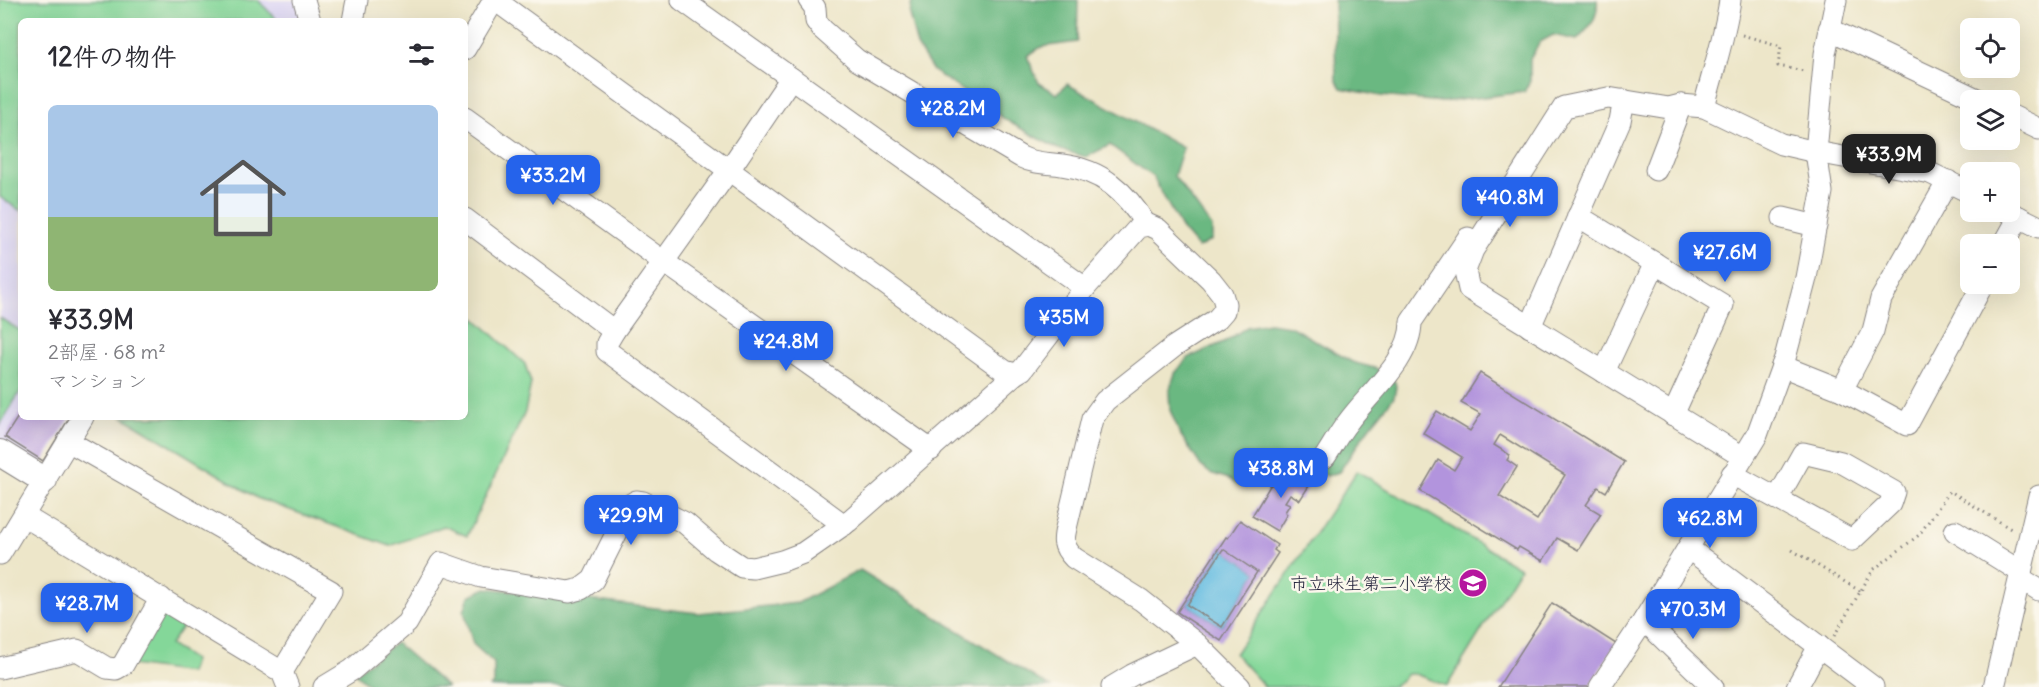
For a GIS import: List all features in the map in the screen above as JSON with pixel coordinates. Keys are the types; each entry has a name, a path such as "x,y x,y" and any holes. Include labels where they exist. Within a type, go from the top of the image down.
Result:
{"street":[{"path":"304,0 309,18"},
{"path":"354,18 357,0"},
{"path":"468,44 495,0 1005,371 1015,374"},
{"path":"682,0 1085,288"},
{"path":"809,0 815,8 816,21 857,60 1021,157 1041,164 1061,164 1098,174 1115,187 1146,225"},
{"path":"1704,107 1725,31 1730,0"},
{"path":"1600,687 1688,549 1756,435 1782,366 1806,278 1822,192 1816,152 1823,76 1836,0"},
{"path":"1830,28 1960,91"},
{"path":"791,78 729,170 614,331 607,343 607,351 844,525"},
{"path":"1777,499 1803,453 1841,462 1894,492 1890,504 1852,540 1777,499 1673,415 1469,289 1465,271 1468,261 1564,107 1608,98 1669,108 1681,105 1704,107 1780,144 1930,173 1960,187"},
{"path":"1530,327 1620,121 1624,100"},
{"path":"1656,170 1681,105"},
{"path":"468,120 930,450"},
{"path":"2020,120 2039,129"},
{"path":"1842,390 1873,331 1881,299 1948,181"},
{"path":"1578,216 1723,305 1673,415"},
{"path":"2020,217 2039,227"},
{"path":"1784,218 1816,226"},
{"path":"1326,457 1347,422 1377,390 1411,335 1411,322 1476,228 1482,221 1493,219"},
{"path":"468,221 614,331"},
{"path":"324,687 352,670 407,623 441,563 481,577 569,592 581,589 593,580 631,504 636,501 643,502 685,523 716,550 742,567 753,568 782,561 802,552 844,525 1022,370 1085,288 1139,227 1149,225 1158,229 1211,280 1222,294 1225,304 1224,311 1217,319 1166,352 1105,400 1092,419 1064,539 1065,550 1141,600 1197,644 1240,687"},
{"path":"1604,372 1655,263"},
{"path":"1782,366 1842,390 1907,425 1978,294"},
{"path":"0,554 81,420"},
{"path":"24,516 161,598 285,679 331,591 69,441"},
{"path":"0,453 44,480"},
{"path":"1994,687 2039,496"},
{"path":"1955,531 2021,575 2039,590"},
{"path":"1688,549 1873,687"},
{"path":"0,668 77,650 107,668 116,669 123,664 161,598"},
{"path":"1644,620 1713,687"},
{"path":"1112,687 1197,644"},
{"path":"1797,687 1822,649"}],"path":[{"path":"1725,31 1781,46 1778,66 1823,76"},
{"path":"1822,649 1873,570 1919,535 1950,491 2028,539"},
{"path":"1792,550 1860,591"}],"shaded area":[{"path":"0,0 296,0 302,18 18,18 18,420 70,420 45,460 37,464 0,441"}],"green space":[{"path":"0,0 258,0 275,18 18,18 18,209 0,197"},
{"path":"911,0 1078,0 1077,42 1041,47 1027,56 1039,83 1057,94 1067,84 1183,148 1174,176 1212,227 1212,240 1198,248 1181,228 1153,177 1110,145 1086,157 1058,149 1011,123 933,71 917,46 909,14"},
{"path":"1334,0 1597,0 1597,6 1592,22 1577,40 1553,35 1540,42 1530,59 1530,81 1524,92 1442,102 1381,96 1341,88 1336,79"},
{"path":"468,312 525,364 531,383 525,412 467,536 444,526 390,546 257,498 128,420 468,420"},
{"path":"0,318 18,329 18,395 0,425"},
{"path":"1269,323 1290,326 1352,362 1378,369 1395,382 1396,387 1394,397 1366,432 1339,472 1327,476 1305,466 1289,463 1274,466 1253,482 1239,486 1229,479 1210,473 1201,466 1180,434 1170,410 1169,392 1175,373 1188,358 1226,341 1247,327"},
{"path":"1357,471 1520,568 1447,686 1415,674 1407,674 1394,687 1265,687 1235,654"},
{"path":"860,570 1050,687 490,687 494,683 494,663 473,644 464,611 469,596 486,588 698,613 798,603"},
{"path":"164,604 187,619 170,645 194,660 190,673 131,665"},
{"path":"396,643 447,687 371,687 355,673"}],"water":[{"path":"1223,549 1257,572 1222,627 1187,605"}],"building":[{"path":"1480,373 1624,462 1606,492 1598,487 1586,505 1601,514 1578,550 1557,538 1543,561 1519,547 1517,550 1420,491 1438,460 1454,470 1462,457 1423,433 1437,411 1470,431 1481,414 1461,403","holes":["1500,435 1565,475 1537,520 1499,496 1517,467 1507,460 1510,455 1494,445"]},
{"path":"18,417 18,420 68,420 43,461 5,437"},
{"path":"1291,468 1312,481 1300,500 1290,494 1285,502 1290,504 1285,512 1287,514 1277,531 1252,516 1271,484 1279,488"},
{"path":"1240,520 1277,545 1274,550 1278,553 1221,641 1177,612 1226,537 1228,538","holes":["1223,549 1257,572 1222,627 1187,605"]},
{"path":"1552,603 1616,644 1589,687 1498,687"}],"place":[{"name":"市立味生第二小学校","path":"1473,583"}]}
